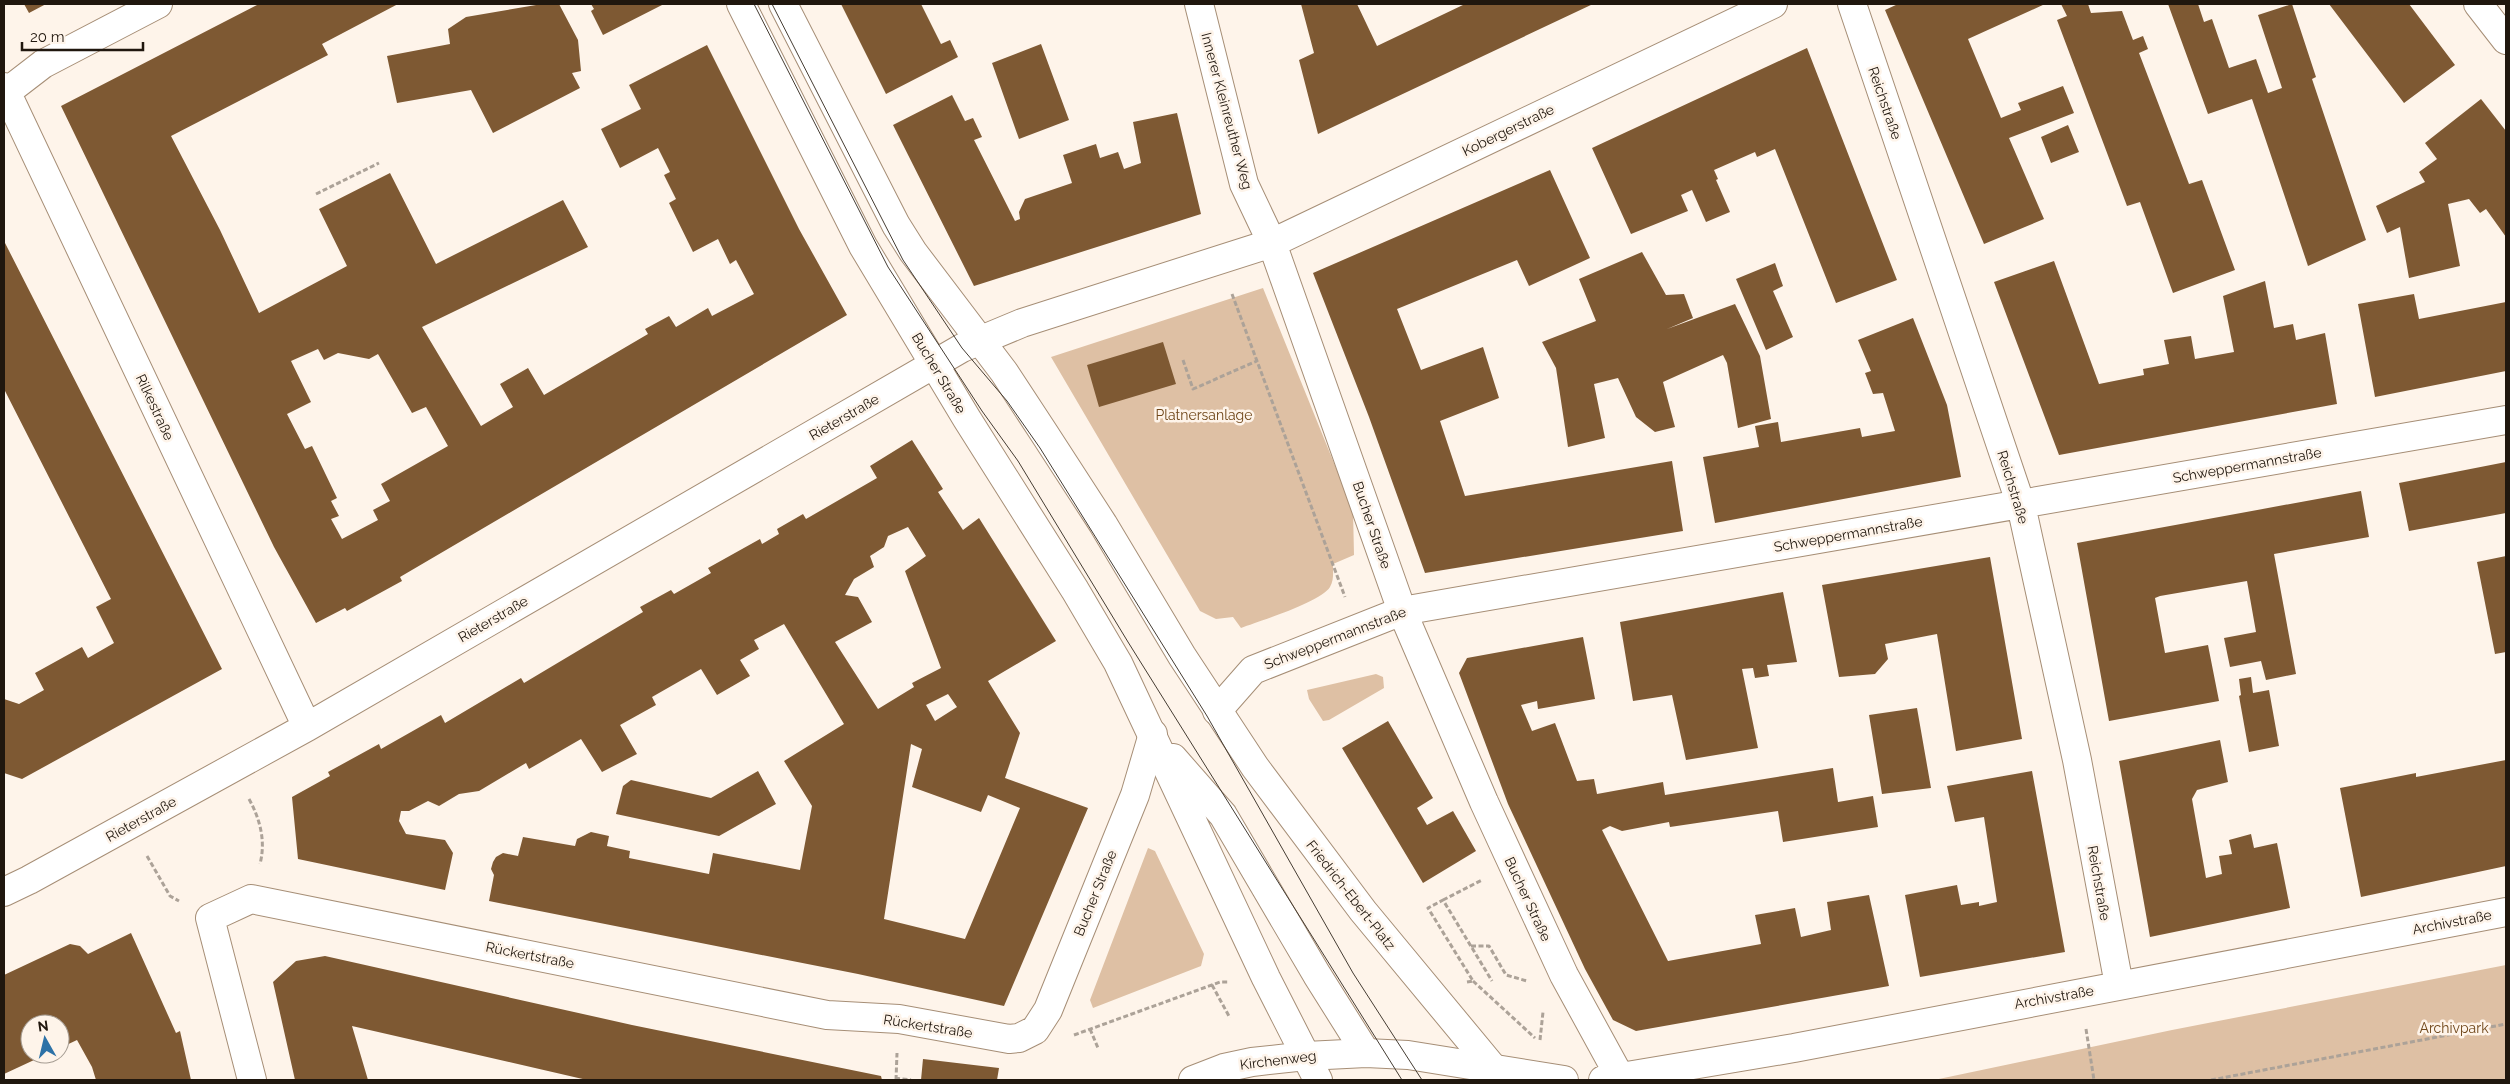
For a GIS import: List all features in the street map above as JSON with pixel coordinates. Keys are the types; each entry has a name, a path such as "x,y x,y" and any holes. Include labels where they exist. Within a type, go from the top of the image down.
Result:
{"street":[{"path":"5,91 43,64 158,4"},
{"name":"Bucher Straße","path":"741,4 862,246 1097,627 1153,734 1266,978 1318,1080"},
{"path":"783,4 896,225 913,252 979,340 1053,447 1217,711"},
{"name":"Innerer Kleinreuther Weg","path":"1199,4 1244,184 1272,243"},
{"name":"Kobergerstraße","path":"1272,243 1741,10 1773,4"},
{"name":"Reichstraße","path":"1852,4 2021,505 2077,760 2119,985"},
{"path":"2478,4 2506,40"},
{"name":"Rilkestraße","path":"5,91 307,727"},
{"path":"979,340 1022,323 1272,243"},
{"name":"Bucher Straße","path":"1272,243 1402,611 1484,802 1611,1079"},
{"name":"Rieterstraße","path":"4,892 129,826 307,727 858,409 933,363 979,340"},
{"name":"Schweppermannstraße","path":"1217,711 1254,670 1402,611 2506,420"},
{"name":"Friedrich-Ebert-Platz","path":"1217,711 1265,781 1362,911 1499,1075"},
{"path":"1153,734 1223,815 1317,975 1366,1053 1408,1055 1499,1075 1564,1080"},
{"name":"Bucher Straße","path":"1019,1038 1040,1025 1048,1010 1134,795 1153,734"},
{"path":"251,899 210,918 252,1080"},
{"name":"Rückertstraße","path":"251,899 826,1015 899,1019 988,1036 1019,1038"},
{"name":"Archivstraße","path":"1611,1079 2506,912"},
{"name":"Kirchenweg","path":"1193,1080 1224,1068 1306,1056 1366,1053"}],"path":[{"path":"316,194 378,163"},
{"path":"1220,260 1342,592"},
{"path":"1183,360 1193,389 1257,361"},
{"path":"233,767 260,819 263,853 251,899"},
{"path":"129,826 170,896 210,918"},
{"path":"1492,982 1443,900 1428,908 1473,981 1527,1028 1540,1044 1543,1010"},
{"path":"1471,946 1489,946 1506,975 1533,982"},
{"path":"1019,1038 1052,1043 1220,982 1237,981"},
{"path":"1461,982 1473,981"},
{"path":"1212,985 1230,1018"},
{"path":"2080,993 2094,1080"},
{"path":"2211,1080 2506,1024"},
{"path":"1090,1029 1098,1048"},
{"path":"896,1078 911,1080"}],"green space":[{"name":"Platnersanlage","path":"1263,288 1353,510 1354,555 1333,564 1333,576 1330,587 1315,599 1241,628 1233,617 1216,619 1200,611 1051,357"},
{"path":"1376,674 1383,677 1384,688 1329,720 1323,721 1309,699 1307,690"},
{"path":"1148,848 1155,851 1204,954 1201,966 1093,1008 1090,1000"},
{"name":"Archivpark","path":"2506,965 2506,1080 1934,1080 2172,1030"}],"building":[{"path":"24,4 46,4 29,13"},
{"path":"259,4 398,4 322,44 328,55 171,136 220,230 259,313 347,266 319,209 390,173 436,264 563,200 588,247 422,327 481,426 513,407 500,384 528,368 544,395 648,334 645,329 669,316 676,327 708,308 712,316 754,294 736,260 730,264 718,239 693,252 669,203 676,199 664,175 670,172 658,148 620,168 601,129 641,109 629,85 707,45 799,229 847,315 400,577 402,581 347,611 345,608 316,623 274,547 61,106","holes":["318,349 324,360 338,353 369,359 378,354 412,413 426,407 448,446 381,484 390,501 373,510 378,520 342,539 331,519 339,516 331,501 337,498 312,446 305,449 287,414 311,402 291,361"]},
{"path":"542,4 559,4 578,40 581,71 572,73 580,88 493,133 471,90 397,103 387,56 450,44 448,29 466,17"},
{"path":"591,4 664,4 603,35 591,11 594,9"},
{"path":"841,4 921,4 941,44 950,40 958,57 886,94"},
{"path":"1301,4 1357,4 1377,46 1465,4 1593,4 1318,134 1299,60 1314,53"},
{"path":"1898,4 2045,4 1968,39 2001,118 2021,110 2018,103 2063,86 2074,113 2009,138 2044,219 1984,244 1885,10"},
{"path":"2061,4 2088,4 2091,13 2122,11 2133,40 2143,36 2148,49 2139,53 2189,184 2202,180 2235,270 2173,293 2140,202 2127,206 2057,20 2067,16"},
{"path":"2168,4 2198,4 2204,22 2212,19 2229,68 2256,59 2268,93 2282,88 2258,15 2292,4 2316,77 2312,79 2366,240 2308,266 2252,99 2208,114"},
{"path":"2329,4 2409,4 2455,65 2404,103"},
{"path":"1041,44 1069,120 1019,139 992,63"},
{"path":"1807,48 1897,280 1836,303 1775,149 1757,157 1755,152 1714,170 1718,179 1716,180 1730,212 1706,222 1692,190 1681,195 1688,211 1631,234 1592,148"},
{"path":"952,95 965,121 973,118 982,137 974,140 1015,221 1020,219 1019,212 1025,199 1072,183 1063,155 1096,144 1100,158 1118,152 1124,169 1141,163 1133,122 1177,113 1201,214 974,286 893,125"},
{"path":"2481,99 2506,131 2506,237 2486,209 2480,213 2469,199 2448,204 2460,266 2409,278 2400,227 2387,233 2376,206 2425,182 2419,172 2437,159 2425,143"},
{"path":"2068,125 2079,152 2051,163 2041,137"},
{"path":"1550,170 1590,258 1529,286 1517,260 1397,309 1421,370 1483,347 1499,398 1440,421 1465,496 1672,461 1683,531 1425,573 1369,417 1313,273"},
{"path":"4,241 222,669 22,779 4,773 4,699 19,704 44,690 35,673 82,647 88,658 114,643 96,607 111,599 4,389"},
{"path":"1642,252 1666,295 1684,294 1693,318 1667,329 1735,304 1760,356 1771,419 1738,428 1727,363 1723,355 1663,382 1675,427 1655,432 1636,417 1618,378 1594,384 1605,438 1568,447 1556,368 1542,342 1596,321 1579,279"},
{"path":"2054,261 2099,384 2144,375 2143,369 2169,364 2164,340 2191,336 2195,359 2234,352 2223,296 2265,281 2274,328 2293,324 2296,340 2325,333 2337,404 2059,455 1994,282"},
{"path":"1775,263 1783,286 1773,291 1793,337 1766,350 1736,279"},
{"path":"2414,294 2419,319 2506,302 2506,371 2375,397 2358,304"},
{"path":"1913,318 1947,405 1961,477 1715,523 1703,457 1759,447 1755,426 1778,422 1781,442 1860,428 1862,437 1895,431 1883,393 1873,394 1865,373 1871,371 1858,340"},
{"path":"1163,342 1176,384 1099,407 1087,365"},
{"path":"912,440 943,489 938,492 963,530 979,518 1056,641 988,681 1020,733 1005,778 1088,808 1004,1006 858,974 489,901 494,875 491,869 493,862 496,857 503,853 518,856 523,837 575,846 577,839 591,832 609,836 607,846 630,851 629,858 709,874 713,853 800,870 812,806 784,761 844,724 784,624 754,640 759,649 740,660 750,676 717,695 701,669 652,697 656,705 620,725 637,754 602,772 581,739 529,769 526,763 479,791 459,794 439,806 428,801 409,811 401,811 399,821 406,834 445,840 453,853 445,890 298,859 292,797 330,776 328,772 379,744 381,749 441,715 445,723 521,678 524,683 643,612 640,607 671,590 674,594 711,573 708,568 760,539 762,544 779,534 777,529 803,514 806,519 877,478 870,466","holes":["908,527 926,556 905,571 941,668 912,683 914,687 878,709 835,642 872,622 858,597 845,595 854,579 874,567 870,556 884,547 888,536","948,694 957,707 935,721 926,705","911,744 922,749 912,787 981,812 988,795 1020,808 965,939 884,919"]},
{"path":"2506,462 2506,513 2409,531 2399,483"},
{"path":"2361,491 2369,537 2274,554 2296,674 2266,680 2261,661 2230,667 2224,638 2256,632 2247,581 2160,596 2155,598 2165,653 2208,645 2219,701 2109,721 2077,543"},
{"path":"2506,556 2506,652 2495,654 2477,562"},
{"path":"1990,557 2022,739 1956,751 1937,634 1885,644 1888,659 1875,674 1839,677 1822,585"},
{"path":"1783,592 1797,662 1767,665 1769,676 1755,678 1753,668 1742,669 1758,748 1686,760 1672,695 1633,701 1620,622"},
{"path":"1583,637 1595,699 1538,709 1537,701 1521,705 1532,731 1555,723 1577,781 1594,779 1597,794 1663,782 1665,795 1833,768 1838,802 1873,796 1878,827 1783,842 1778,811 1670,827 1669,822 1622,831 1610,826 1602,830 1668,961 1761,944 1755,915 1795,908 1801,937 1831,930 1827,902 1869,895 1889,986 1636,1031 1613,1020 1585,969 1508,804 1459,673 1467,658"},
{"path":"2251,677 2253,693 2269,690 2279,746 2249,752 2239,696 2241,695 2239,679"},
{"path":"1917,708 1931,788 1882,794 1869,715"},
{"path":"1388,721 1433,798 1417,808 1427,825 1453,811 1476,851 1423,883 1342,748"},
{"path":"2220,740 2228,782 2197,790 2192,799 2206,878 2222,874 2219,856 2232,854 2229,840 2251,834 2254,848 2277,843 2290,908 2150,937 2119,761"},
{"path":"2506,760 2506,866 2361,897 2340,788 2416,773 2416,777"},
{"path":"758,771 776,804 719,836 616,814 623,786 631,780 711,798"},
{"path":"2032,771 2065,952 1920,977 1905,895 1957,885 1961,905 1979,902 1979,906 1997,902 1984,817 1955,822 1947,786"},
{"path":"131,933 176,1033 180,1031 191,1080 96,1080 92,1067 77,1040 70,1043 70,1014 20,1014 20,1064 26,1064 4,1074 4,975 70,944 80,946 88,954"},
{"path":"325,956 632,1025 881,1076 882,1080 587,1080 352,1026 368,1080 295,1080 273,982 296,961"},
{"path":"923,1059 999,1068 997,1080 921,1080"}],"tram line":[{"path":"754,4 888,267 982,411 1018,461 1128,642 1402,1080"},
{"path":"772,4 903,260 962,348 1007,401 1040,448 1207,716 1353,973 1422,1080"}]}
